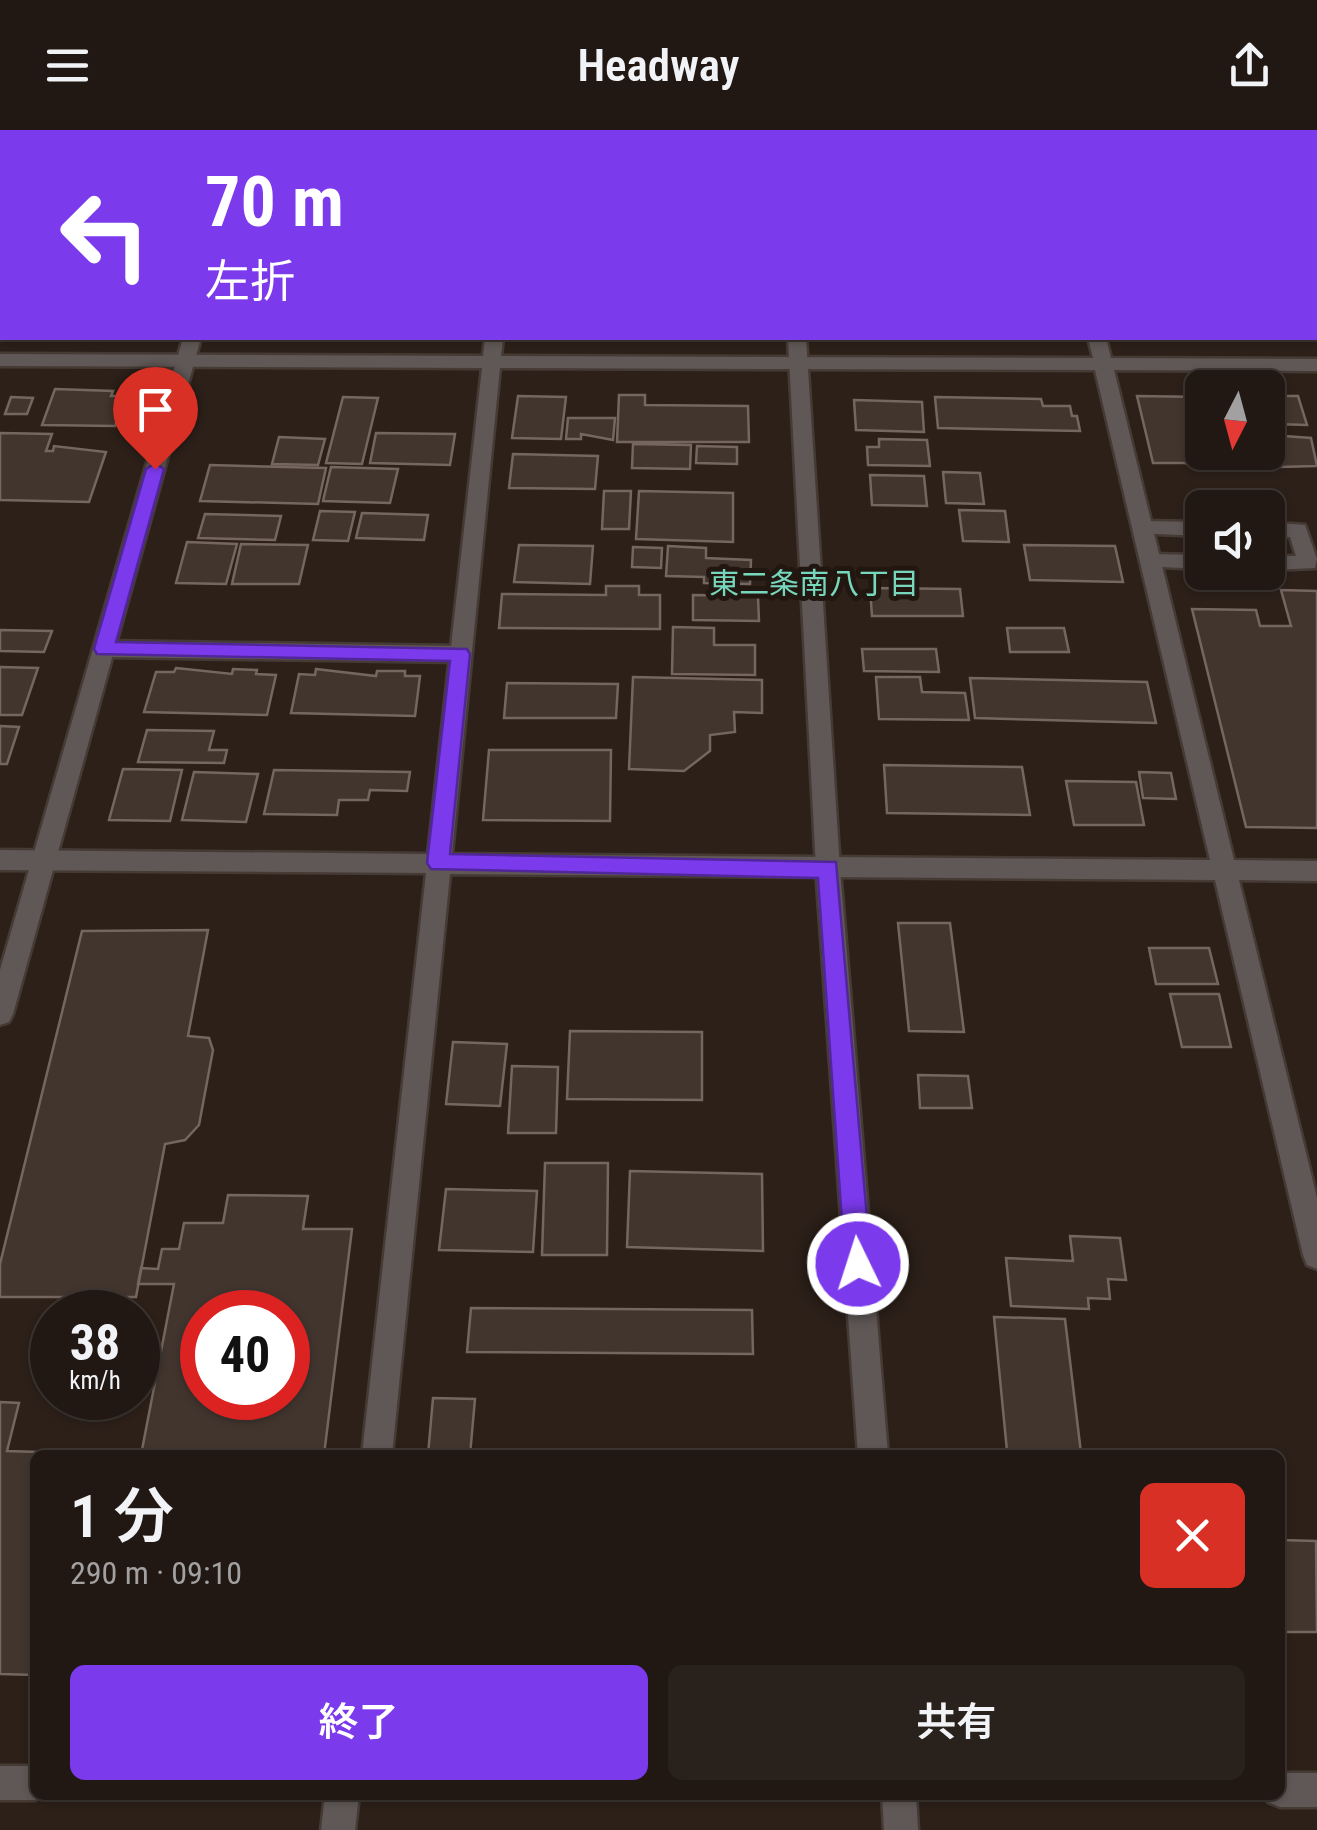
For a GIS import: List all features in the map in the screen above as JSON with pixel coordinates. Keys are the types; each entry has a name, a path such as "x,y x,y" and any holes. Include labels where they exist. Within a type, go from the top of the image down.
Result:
{"street":[{"path":"0,1014 191,340"},
{"path":"798,340 828,869 873,1450"},
{"path":"1098,340 1317,1255"},
{"path":"378,1450 493,350"},
{"path":"0,360 186,361 493,350 800,364 1317,366"},
{"path":"1142,528 1185,528"},
{"path":"1285,530 1298,530 1308,563 1285,562"},
{"path":"1150,561 1185,562"},
{"path":"104,649 460,654"},
{"path":"0,860 1317,871"},
{"path":"0,1783 30,1783"},
{"path":"1285,1790 1317,1790"},
{"path":"338,1830 341,1800"},
{"path":"899,1800 901,1830"}],"building":[{"path":"55,389 113,391 111,396 125,396 115,426 42,425"},
{"path":"619,395 645,395 645,405 748,406 749,442 617,442"},
{"path":"518,396 566,397 561,439 512,438"},
{"path":"1137,396 1185,397 1185,463 1153,463"},
{"path":"1285,396 1298,396 1307,425 1285,424"},
{"path":"11,397 33,398 27,414 5,414"},
{"path":"343,397 378,398 362,464 326,463"},
{"path":"935,397 1041,399 1043,406 1070,406 1080,431 938,428"},
{"path":"854,400 922,402 924,432 856,430"},
{"path":"568,418 615,418 613,440 581,434 581,439 566,439"},
{"path":"0,433 52,434 46,451 53,451 54,446 106,452 89,502 0,500"},
{"path":"376,433 455,434 450,465 370,463"},
{"path":"1285,436 1311,438 1317,466 1285,467"},
{"path":"279,437 325,439 318,465 272,464"},
{"path":"879,439 927,440 930,466 868,465 867,447 879,447"},
{"path":"633,444 691,445 690,469 632,468"},
{"path":"697,446 737,447 737,464 696,463"},
{"path":"513,454 598,456 595,489 509,488"},
{"path":"210,465 326,468 318,504 200,501"},
{"path":"331,467 398,469 390,503 323,501"},
{"path":"943,472 980,473 984,504 946,503"},
{"path":"870,475 924,476 927,506 872,505"},
{"path":"604,491 631,491 629,529 602,529"},
{"path":"639,491 733,493 733,542 636,539"},
{"path":"959,510 1005,511 1009,542 963,541"},
{"path":"320,511 355,512 348,541 313,540"},
{"path":"362,513 428,515 424,540 356,538"},
{"path":"205,514 281,516 275,540 198,538"},
{"path":"187,542 237,544 226,584 176,583"},
{"path":"241,544 308,545 299,584 232,584"},
{"path":"519,545 593,546 590,584 514,582"},
{"path":"1024,545 1115,546 1123,582 1030,580"},
{"path":"668,546 706,548 706,558 751,560 750,584 704,583 704,577 666,576"},
{"path":"633,547 662,548 661,568 632,567"},
{"path":"606,586 639,586 639,595 660,595 660,629 499,628 502,594 606,595"},
{"path":"870,588 960,589 963,616 872,616"},
{"path":"1281,590 1317,591 1317,828 1246,827 1192,609 1256,610 1260,626 1291,626"},
{"path":"693,595 758,596 759,621 693,620"},
{"path":"673,627 714,628 714,645 755,645 755,675 672,674"},
{"path":"1007,628 1064,628 1069,652 1010,652"},
{"path":"0,630 52,631 44,652 0,651"},
{"path":"862,649 936,649 939,672 864,671"},
{"path":"0,667 38,668 22,715 0,715"},
{"path":"176,668 232,674 233,669 257,670 256,674 276,675 267,715 144,712 156,672 174,672"},
{"path":"316,669 376,676 377,671 405,671 405,676 420,676 415,716 291,713 299,674 315,675"},
{"path":"633,677 762,680 762,713 734,712 735,732 710,735 710,751 684,771 629,769"},
{"path":"876,677 920,677 922,692 965,693 969,720 879,719"},
{"path":"970,678 1147,682 1156,723 975,718"},
{"path":"507,683 618,684 616,718 504,718"},
{"path":"0,726 19,727 7,764 0,764"},
{"path":"147,730 214,731 209,750 227,750 224,763 138,762"},
{"path":"489,750 611,750 610,821 483,820"},
{"path":"884,765 1022,767 1030,815 887,813"},
{"path":"123,769 182,770 170,821 109,820"},
{"path":"274,770 410,772 407,791 370,790 368,800 339,800 337,815 264,814"},
{"path":"194,772 258,774 246,822 182,820"},
{"path":"1139,772 1171,773 1176,799 1143,798"},
{"path":"1066,781 1136,782 1144,825 1074,825"},
{"path":"898,923 950,923 964,1032 909,1031"},
{"path":"208,930 188,1036 209,1038 213,1050 199,1125 185,1140 165,1144 137,1290 30,1290 30,1297 0,1297 0,1264 82,931"},
{"path":"1149,948 1209,948 1218,984 1156,984"},
{"path":"1170,994 1219,994 1231,1047 1182,1047"},
{"path":"570,1031 702,1032 702,1100 567,1099"},
{"path":"453,1042 507,1044 500,1106 446,1104"},
{"path":"512,1066 558,1067 556,1133 508,1133"},
{"path":"918,1075 968,1076 972,1108 920,1108"},
{"path":"545,1163 608,1163 607,1255 542,1255"},
{"path":"630,1171 762,1174 763,1251 627,1247"},
{"path":"446,1189 537,1191 533,1252 439,1250"},
{"path":"228,1195 308,1196 303,1229 352,1229 325,1450 142,1450 148,1420 160,1420 160,1357 174,1284 138,1284 141,1268 158,1269 162,1249 179,1249 184,1223 223,1223"},
{"path":"1070,1236 1120,1238 1126,1280 1108,1279 1110,1299 1088,1298 1089,1309 1011,1306 1006,1258 1073,1261"},
{"path":"471,1308 752,1310 753,1354 467,1352"},
{"path":"994,1317 1065,1319 1081,1450 1007,1450"},
{"path":"433,1398 475,1399 470,1450 428,1450"},
{"path":"0,1402 19,1403 7,1451 30,1452 30,1675 0,1674"},
{"path":"1285,1540 1316,1541 1317,1632 1285,1632"}],"district":[{"name":"東二条南八丁目","path":"814,584"}],"route":[{"path":"155,469 104,649 460,654 438,863 828,869 858,1264"}]}
